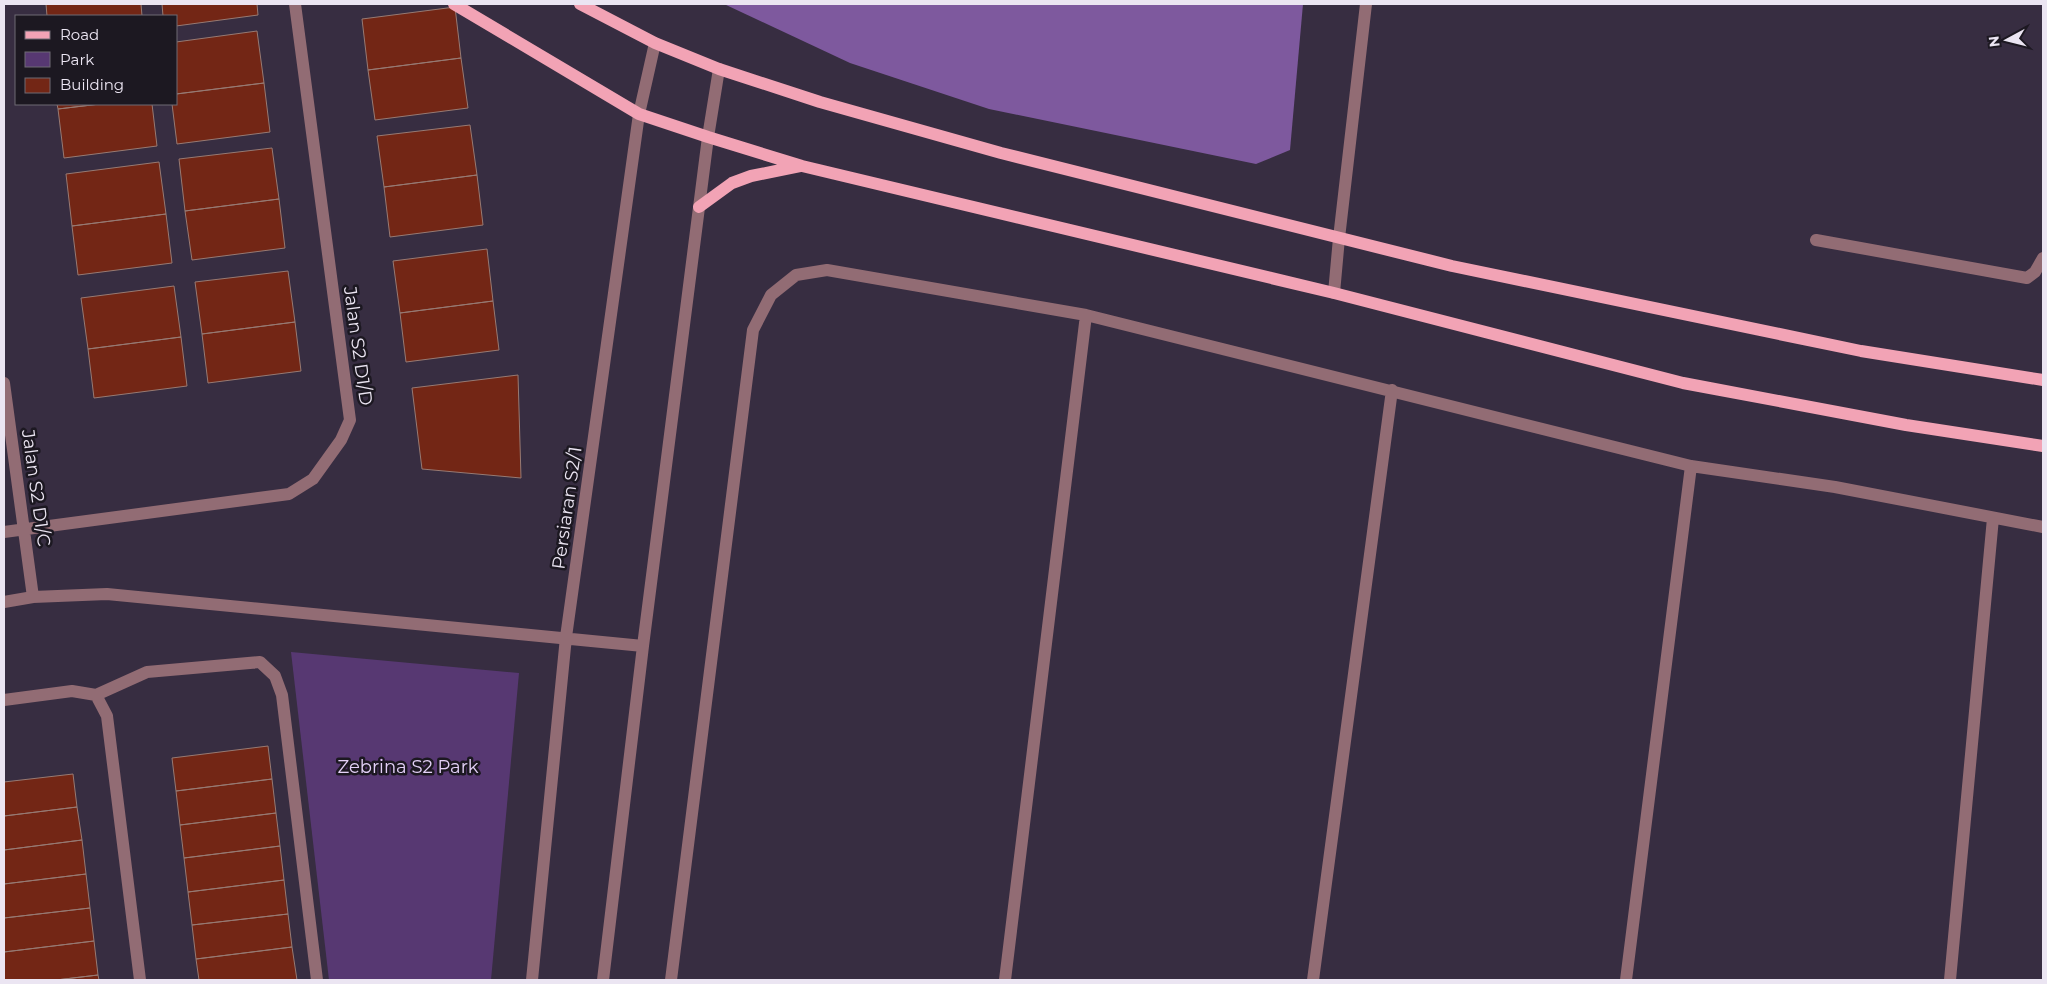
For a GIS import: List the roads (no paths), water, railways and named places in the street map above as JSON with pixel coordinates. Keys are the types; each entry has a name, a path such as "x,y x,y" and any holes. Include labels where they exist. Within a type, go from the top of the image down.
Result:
{"main road":[{"path":"454,4 639,114 708,138 802,166 1334,293 1683,383 1906,425 2043,446"},
{"path":"580,4 655,43 719,70 820,102 1001,153 1452,266 1862,351 2043,380"},
{"path":"699,208 732,183 751,176 802,166"}],"street":[{"name":"Jalan S2 D1/D","path":"4,532 289,494 313,479 340,440 350,420 295,4"},
{"path":"1334,293 1366,4"},
{"name":"Persiaran S2/1","path":"532,980 566,637 639,114 655,43"},
{"path":"603,980 643,646 708,138 719,70"},
{"path":"1816,240 2027,278 2035,272 2043,258"},
{"path":"671,980 753,330 771,295 796,275 827,270 1086,315 1691,466 1835,487 2043,526"},
{"path":"1005,980 1086,315"},
{"name":"Jalan S2 D1/C","path":"4,383 33,598"},
{"path":"1313,980 1392,390"},
{"path":"1626,980 1691,466"},
{"path":"1950,980 1993,518"},
{"path":"4,602 33,598 107,594 566,637 643,646"},
{"path":"4,700 72,691 96,694 147,672 260,662 275,676 282,695 317,980"},
{"path":"96,694 107,716 140,980"}],"park label":[{"name":"Zebrina S2 Park","path":"408,767"}]}
